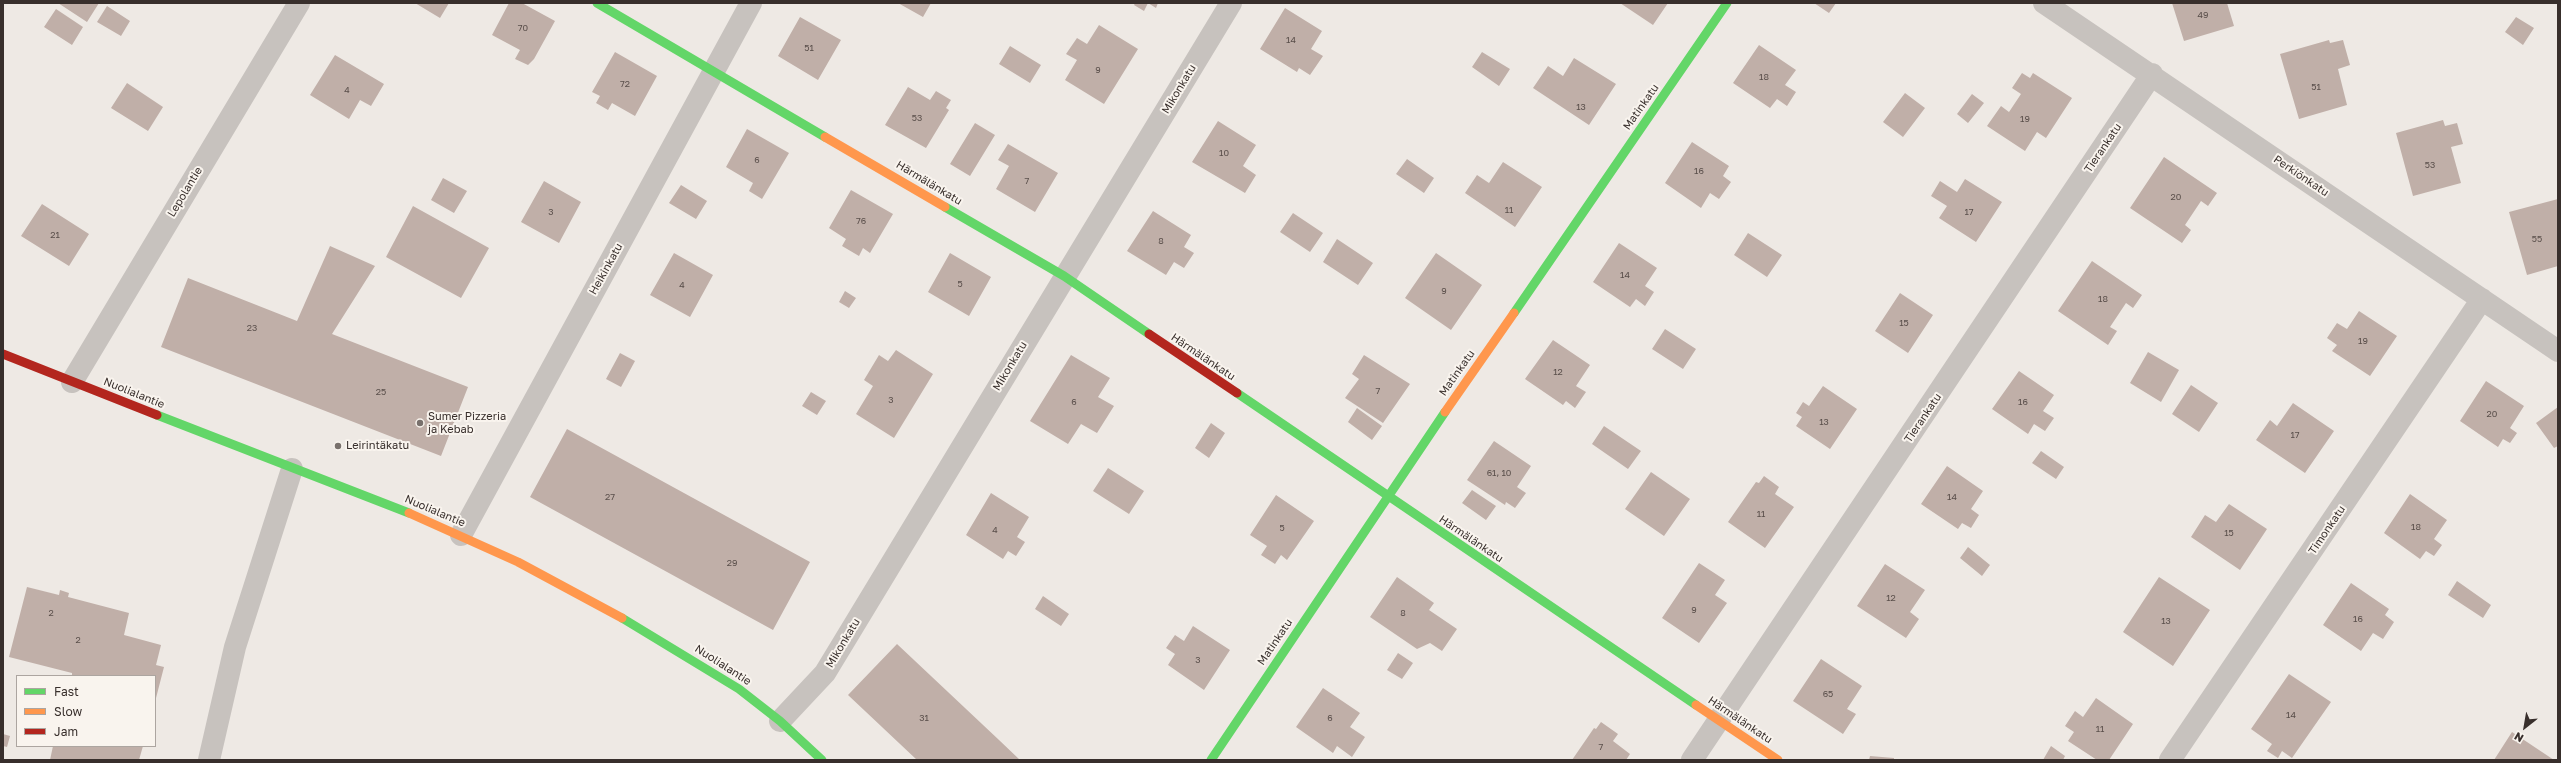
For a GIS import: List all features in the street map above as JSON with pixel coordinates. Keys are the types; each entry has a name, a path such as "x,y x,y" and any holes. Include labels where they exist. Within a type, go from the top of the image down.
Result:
{"street":[{"name":"Lepolantie","path":"72,382 299,3"},
{"name":"Härmälänkatu","path":"596,3 715,71 1064,276 1387,497 1778,760"},
{"name":"Heikinkatu","path":"461,535 751,3"},
{"name":"Mikonkatu","path":"780,721 825,674 1064,276 1231,3"},
{"name":"Matinkatu","path":"1211,760 1387,497 1727,3"},
{"name":"Perkiönkatu","path":"2044,3 2152,74 2558,351"},
{"name":"Tierankatu","path":"1692,760 2152,74"},
{"name":"Timonkatu","path":"2170,760 2482,299"},
{"name":"Nuolialantie","path":"3,354 461,535 603,606 713,672 780,721 822,760"},
{"path":"210,760 235,647 292,469"}],"building":[{"path":"58,3 99,3 87,22"},
{"path":"415,3 449,3 440,18"},
{"path":"509,3 522,3 555,21 534,59 528,65 515,59 520,50 492,35"},
{"path":"898,3 931,3 923,17"},
{"path":"1135,3 1148,3 1144,11 1134,5"},
{"path":"1148,3 1158,3 1156,8"},
{"path":"1620,3 1668,3 1653,25"},
{"path":"1814,3 1836,3 1829,13"},
{"path":"2172,3 2227,3 2234,26 2184,41"},
{"path":"107,6 130,21 121,36 97,22"},
{"path":"1285,8 1322,31 1311,49 1323,56 1310,75 1299,68 1297,72 1260,49"},
{"path":"56,9 83,27 72,45 44,27"},
{"path":"800,17 841,40 818,80 778,56"},
{"path":"2516,17 2534,28 2523,45 2505,32"},
{"path":"1099,25 1138,49 1104,104 1065,80 1077,60 1066,54 1077,38 1087,44"},
{"path":"2329,40 2330,43 2343,40 2350,65 2338,69 2347,105 2299,119 2280,54"},
{"path":"1759,45 1796,70 1785,85 1796,92 1787,106 1777,99 1770,108 1733,83"},
{"path":"1010,46 1041,65 1030,83 999,64"},
{"path":"615,52 657,76 635,116 612,103 608,110 596,103 600,96 592,92"},
{"path":"1482,52 1510,69 1499,86 1472,67"},
{"path":"335,55 384,84 371,106 360,100 349,119 310,95"},
{"path":"1574,58 1616,84 1589,125 1533,88 1548,66 1563,76"},
{"path":"2022,73 2030,78 2033,73 2072,98 2046,138 2037,132 2025,151 1987,126 2001,106 2009,112 2021,94 2012,88"},
{"path":"127,83 163,107 148,131 111,108"},
{"path":"908,87 930,100 936,91 951,100 946,108 949,110 926,148 885,125"},
{"path":"1905,93 1925,108 1903,137 1883,122"},
{"path":"1972,94 1984,103 1968,123 1957,114"},
{"path":"2443,120 2445,126 2457,123 2463,144 2451,147 2461,183 2413,196 2396,133"},
{"path":"1218,121 1256,145 1243,166 1256,175 1245,193 1192,162"},
{"path":"975,123 995,135 970,176 950,164"},
{"path":"747,129 789,153 762,199 749,191 753,183 726,167"},
{"path":"1692,142 1729,166 1723,176 1731,182 1719,199 1710,193 1701,208 1665,183"},
{"path":"1008,144 1058,173 1035,212 996,189 1009,166 998,160"},
{"path":"2164,157 2217,193 2208,206 2201,201 2185,225 2191,230 2182,243 2130,208"},
{"path":"1407,159 1434,178 1424,193 1396,174"},
{"path":"1503,162 1542,187 1515,227 1465,193 1477,175 1489,183"},
{"path":"443,178 467,191 454,213 431,200"},
{"path":"1965,179 2002,202 1976,242 1939,218 1947,206 1931,196 1940,181 1957,192"},
{"path":"544,181 581,202 559,243 521,222"},
{"path":"681,185 707,201 696,219 669,203"},
{"path":"851,190 893,214 870,253 863,248 859,256 842,246 846,239 829,228"},
{"path":"2558,199 2558,266 2527,275 2509,212"},
{"path":"42,204 89,234 69,266 21,236"},
{"path":"413,206 489,248 461,298 386,257"},
{"path":"1153,211 1191,235 1184,247 1194,253 1184,268 1174,262 1166,275 1127,251"},
{"path":"1293,213 1323,233 1310,252 1280,232"},
{"path":"1748,233 1782,255 1767,277 1734,255"},
{"path":"1337,239 1373,263 1358,285 1323,262"},
{"path":"1619,243 1657,268 1645,286 1654,292 1645,306 1636,299 1630,307 1593,282"},
{"path":"330,246 375,266 332,334 468,387 441,456 161,347 188,278 297,321"},
{"path":"674,253 713,275 690,317 650,295"},
{"path":"950,253 991,277 969,316 928,292"},
{"path":"1436,253 1482,285 1451,330 1405,298"},
{"path":"2092,261 2142,295 2133,308 2126,303 2110,327 2117,331 2108,345 2058,311"},
{"path":"845,291 856,298 849,308 839,302"},
{"path":"1900,293 1933,315 1908,353 1875,331"},
{"path":"2359,311 2397,336 2370,376 2332,351 2337,345 2327,338 2337,323 2347,329"},
{"path":"1665,329 1696,349 1683,369 1652,349"},
{"path":"1553,340 1590,365 1576,386 1586,392 1575,408 1566,401 1563,405 1525,379"},
{"path":"896,350 933,374 894,438 856,414 873,386 864,380 879,355 888,361"},
{"path":"2148,352 2179,370 2161,402 2130,383"},
{"path":"620,353 635,361 621,387 606,379"},
{"path":"1071,355 1110,378 1098,397 1114,406 1097,433 1081,424 1068,444 1030,421"},
{"path":"1364,355 1410,384 1383,423 1345,398 1359,379 1352,374"},
{"path":"2019,371 2054,395 2043,411 2054,418 2045,431 2034,424 2028,434 1992,409"},
{"path":"2486,381 2524,406 2510,428 2517,433 2510,443 2503,439 2498,447 2460,421"},
{"path":"2191,385 2218,403 2199,432 2172,414"},
{"path":"1823,386 1857,409 1830,449 1796,426 1802,417 1796,413 1803,402 1809,406"},
{"path":"811,392 826,401 817,415 802,406"},
{"path":"2293,403 2334,431 2305,473 2256,440 2270,420 2277,426"},
{"path":"2558,407 2558,446 2554,448 2536,423"},
{"path":"1357,408 1382,426 1372,440 1348,422"},
{"path":"1211,423 1225,433 1209,458 1195,448"},
{"path":"1604,426 1641,451 1628,469 1592,444"},
{"path":"567,429 810,562 773,630 530,497"},
{"path":"1494,441 1531,466 1517,487 1526,493 1515,508 1506,502 1505,505 1467,480"},
{"path":"2041,451 2064,467 2056,479 2032,463"},
{"path":"1947,466 1983,491 1971,509 1979,515 1971,528 1962,523 1958,529 1921,504"},
{"path":"1108,468 1144,491 1129,514 1093,491"},
{"path":"1651,472 1690,499 1664,536 1625,509"},
{"path":"1764,476 1779,487 1775,494 1794,507 1765,548 1728,522 1756,482 1759,483"},
{"path":"1472,490 1496,506 1486,520 1462,503"},
{"path":"991,493 1029,517 1017,537 1025,542 1016,556 1008,551 1003,559 966,535"},
{"path":"2410,494 2447,520 2434,539 2442,545 2434,556 2426,551 2420,559 2384,533"},
{"path":"1276,495 1314,521 1287,560 1281,555 1275,564 1261,555 1267,546 1250,535"},
{"path":"2229,504 2267,529 2240,570 2191,537 2205,515 2216,522"},
{"path":"1968,547 1990,565 1982,576 1960,558"},
{"path":"1699,563 1725,580 1715,595 1727,603 1699,643 1662,618"},
{"path":"1885,564 1925,590 1910,612 1919,619 1906,638 1857,606"},
{"path":"1397,577 1434,603 1429,610 1457,629 1442,651 1430,643 1417,649 1370,617"},
{"path":"2159,577 2210,610 2173,666 2123,632"},
{"path":"2457,581 2491,605 2483,618 2448,595"},
{"path":"2351,583 2389,609 2385,615 2394,622 2383,639 2373,633 2361,651 2323,625"},
{"path":"27,587 59,595 60,590 69,593 68,597 129,613 124,635 161,645 156,665 164,667 156,698 156,675 72,675 72,673 9,657"},
{"path":"1043,596 1069,614 1061,626 1035,609"},
{"path":"1193,626 1230,650 1204,690 1168,665 1175,654 1166,648 1175,635 1184,641"},
{"path":"897,644 1020,760 917,760 848,695"},
{"path":"1398,653 1413,663 1402,679 1387,670"},
{"path":"1821,659 1862,686 1847,709 1856,714 1843,734 1793,701"},
{"path":"2289,674 2331,702 2292,758 2282,751 2278,758 2267,751 2272,744 2251,729"},
{"path":"1323,688 1360,713 1350,727 1365,737 1352,757 1337,746 1333,753 1296,727"},
{"path":"2096,698 2133,724 2109,760 2097,760 2068,741 2074,732 2065,726 2075,711 2083,717"},
{"path":"1601,722 1618,734 1613,741 1630,754 1626,760 1572,760 1594,728 1596,729"},
{"path":"2512,732 2554,760 2494,760"},
{"path":"3,734 10,736 7,747 3,746"},
{"path":"2051,746 2065,756 2063,760 2043,760"},
{"path":"53,747 143,747 139,760 50,760"},
{"path":"1870,756 1894,758 1894,760 1869,760"}],"traffic: fast":[{"path":"597,3 825,137"},
{"path":"1514,313 1727,3"},
{"path":"945,207 1064,276 1149,334"},
{"path":"1237,393 1696,705"},
{"path":"1211,760 1445,412"},
{"path":"157,415 409,513"},
{"path":"622,618 739,689 780,721 822,760"}],"traffic: slow":[{"path":"825,137 945,207"},
{"path":"1445,412 1514,313"},
{"path":"409,513 518,562 622,618"},
{"path":"1696,705 1778,760"}],"traffic: jam":[{"path":"1149,334 1237,393"},
{"path":"3,354 157,415"}],"place":[{"name":"Sumer Pizzeria ja Kebab","path":"420,423"},
{"name":"Leirintäkatu","path":"338,446"}]}
